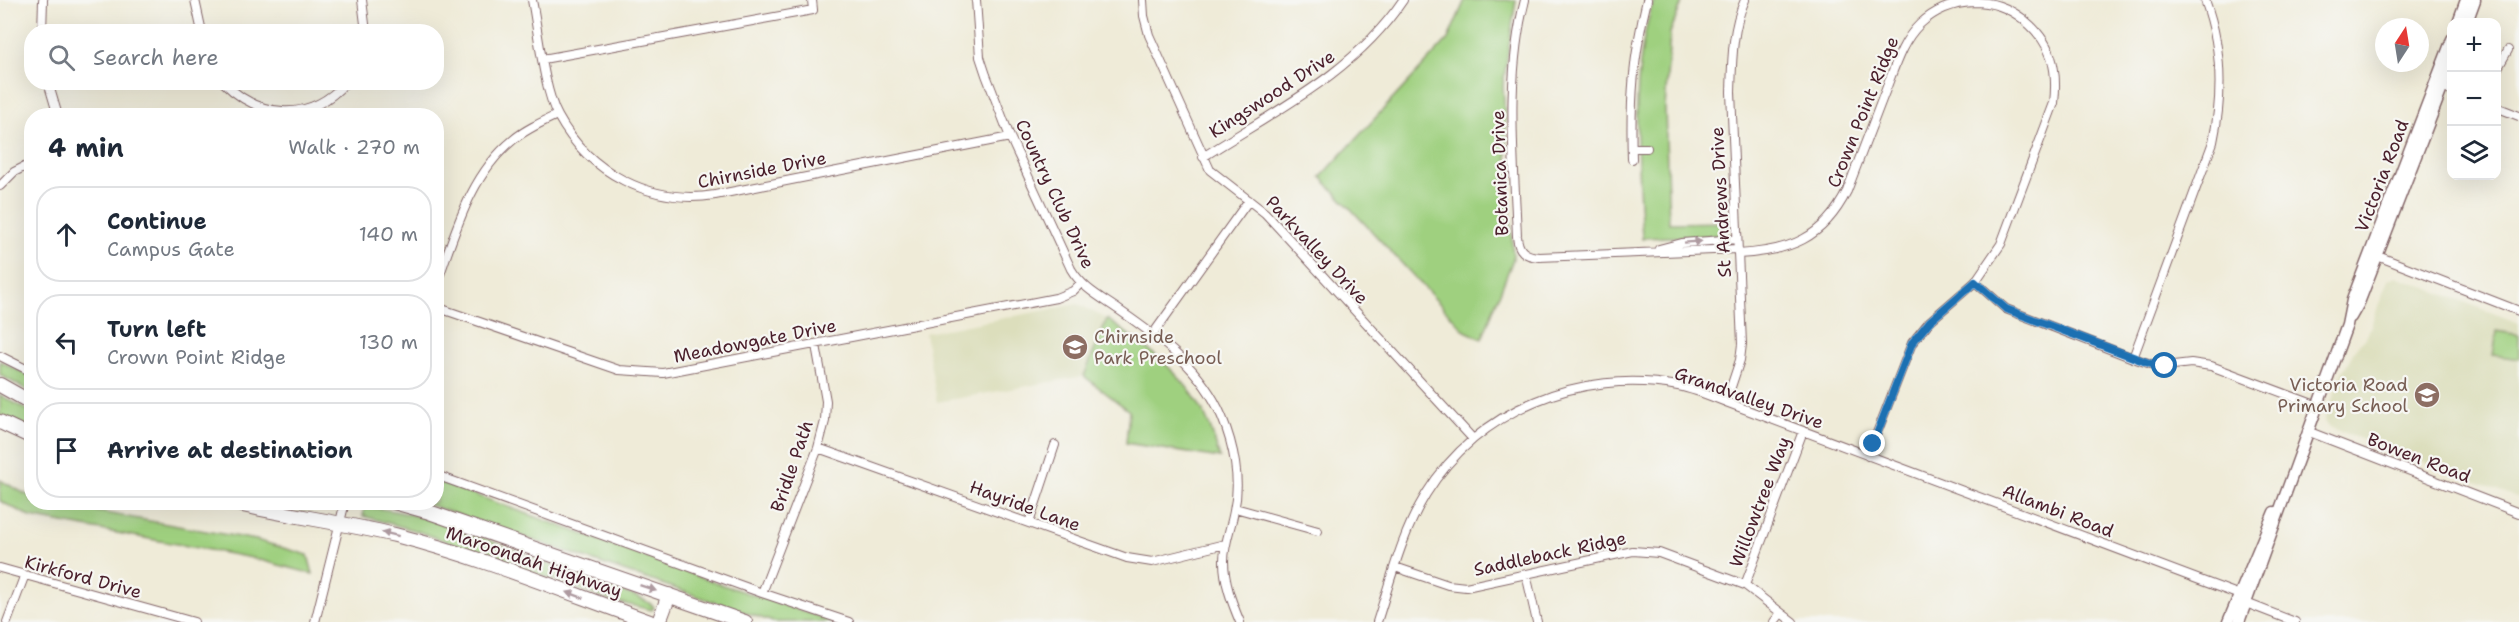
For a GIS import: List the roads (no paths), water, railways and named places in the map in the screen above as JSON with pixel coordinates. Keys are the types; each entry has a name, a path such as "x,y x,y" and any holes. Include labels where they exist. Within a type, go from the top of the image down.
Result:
{"highway":[{"path":"0,385 24,398"},
{"path":"0,422 24,433"},
{"name":"Maroondah Highway","path":"272,510 341,523 442,549 650,622"},
{"name":"Maroondah Highway","path":"422,510 746,622"},
{"path":"659,622 669,595"}],"main road":[{"path":"2459,18 2466,0"},
{"path":"2468,18 2475,0"},
{"name":"Victoria Road","path":"2443,87 2447,63"},
{"name":"Victoria Road","path":"2239,622 2284,492 2347,325 2352,300 2373,255 2448,72"},
{"name":"Victoria Road","path":"2228,622 2237,594 2267,523 2284,492"}],"street":[{"path":"42,24 43,0"},
{"path":"195,0 200,24"},
{"path":"362,0 365,24"},
{"name":"Chirnside Drive","path":"532,0 557,115 587,154 610,173 631,184 662,195 690,199 1010,137"},
{"path":"543,59 813,10 812,0"},
{"name":"Country Club Drive","path":"976,0 980,57 1010,137 1063,254 1081,284 1153,334 1193,369 1222,416 1233,452 1236,479 1235,508 1226,544 1225,575 1240,622"},
{"name":"Parkvalley Drive","path":"1143,0 1149,35 1210,170 1265,213 1473,439"},
{"name":"Kingswood Drive","path":"1203,157 1323,82 1378,34 1403,0"},
{"name":"Botanica Drive","path":"1525,0 1520,20 1512,90 1518,246 1522,252 1529,256 1539,257 1649,251 1738,252"},
{"path":"1632,159 1630,100 1637,43 1647,0"},
{"name":"St Andrews Drive","path":"1726,402 1742,344 1732,119 1732,56 1745,0"},
{"path":"2133,358 2213,142 2218,117 2220,76 2212,18 2205,0"},
{"name":"Crown Point Ridge","path":"1738,252 1786,248 1804,240 1822,226 1839,208 1902,49 1919,25 1937,11 1962,3 1983,2 2006,6 2032,26 2046,45 2055,64 2057,83 2054,103 2001,244 1975,282 1930,321 1912,343 1868,456"},
{"path":"2501,62 2508,50"},
{"path":"50,90 56,108"},
{"path":"231,90 264,108"},
{"path":"312,108 338,90"},
{"path":"2501,109 2519,116"},
{"path":"444,265 478,180 495,156 515,138 557,115"},
{"path":"1632,148 1647,148"},
{"path":"0,186 14,172 24,168"},
{"path":"1153,334 1249,200"},
{"name":"Botanica Drive","path":"1649,251 1682,243 1737,239"},
{"path":"2373,255 2519,311"},
{"path":"1975,282 2006,309 2133,358 2165,366 2191,363 2211,366 2318,406"},
{"name":"Meadowgate Drive","path":"444,310 599,364 641,373 663,373 1056,298 1073,291 1081,284"},
{"name":"Bridle Path","path":"762,593 818,448 825,421 826,400 816,345"},
{"path":"0,356 24,368"},
{"name":"Grandvalley Drive","path":"1377,620 1404,537 1426,494 1444,469 1473,439 1509,414 1536,400 1591,385 1622,381 1681,386 1868,456"},
{"name":"Willowtree Way","path":"1745,585 1803,430"},
{"name":"Bowen Road","path":"2307,431 2519,513"},
{"path":"1029,523 1055,445"},
{"name":"Hayride Lane","path":"818,448 1127,558 1140,561 1165,560 1201,548 1226,544"},
{"name":"Allambi Road","path":"1868,456 2237,594"},
{"path":"444,478 762,593 849,622"},
{"path":"1235,508 1318,531"},
{"path":"315,622 343,510"},
{"name":"Saddleback Ridge","path":"1395,567 1466,587 1634,551 1659,553 1745,585 1794,622"},
{"name":"Kirkford Drive","path":"0,568 180,620 194,622"},
{"path":"1526,574 1537,622"},
{"path":"7,622 24,576"},
{"path":"2246,603 2295,622"},
{"path":"1774,622 1781,613"}],"place":[{"name":"Chirnside Park Preschool","path":"1075,347"},
{"name":"Victoria Road Primary School","path":"2427,395"}]}
